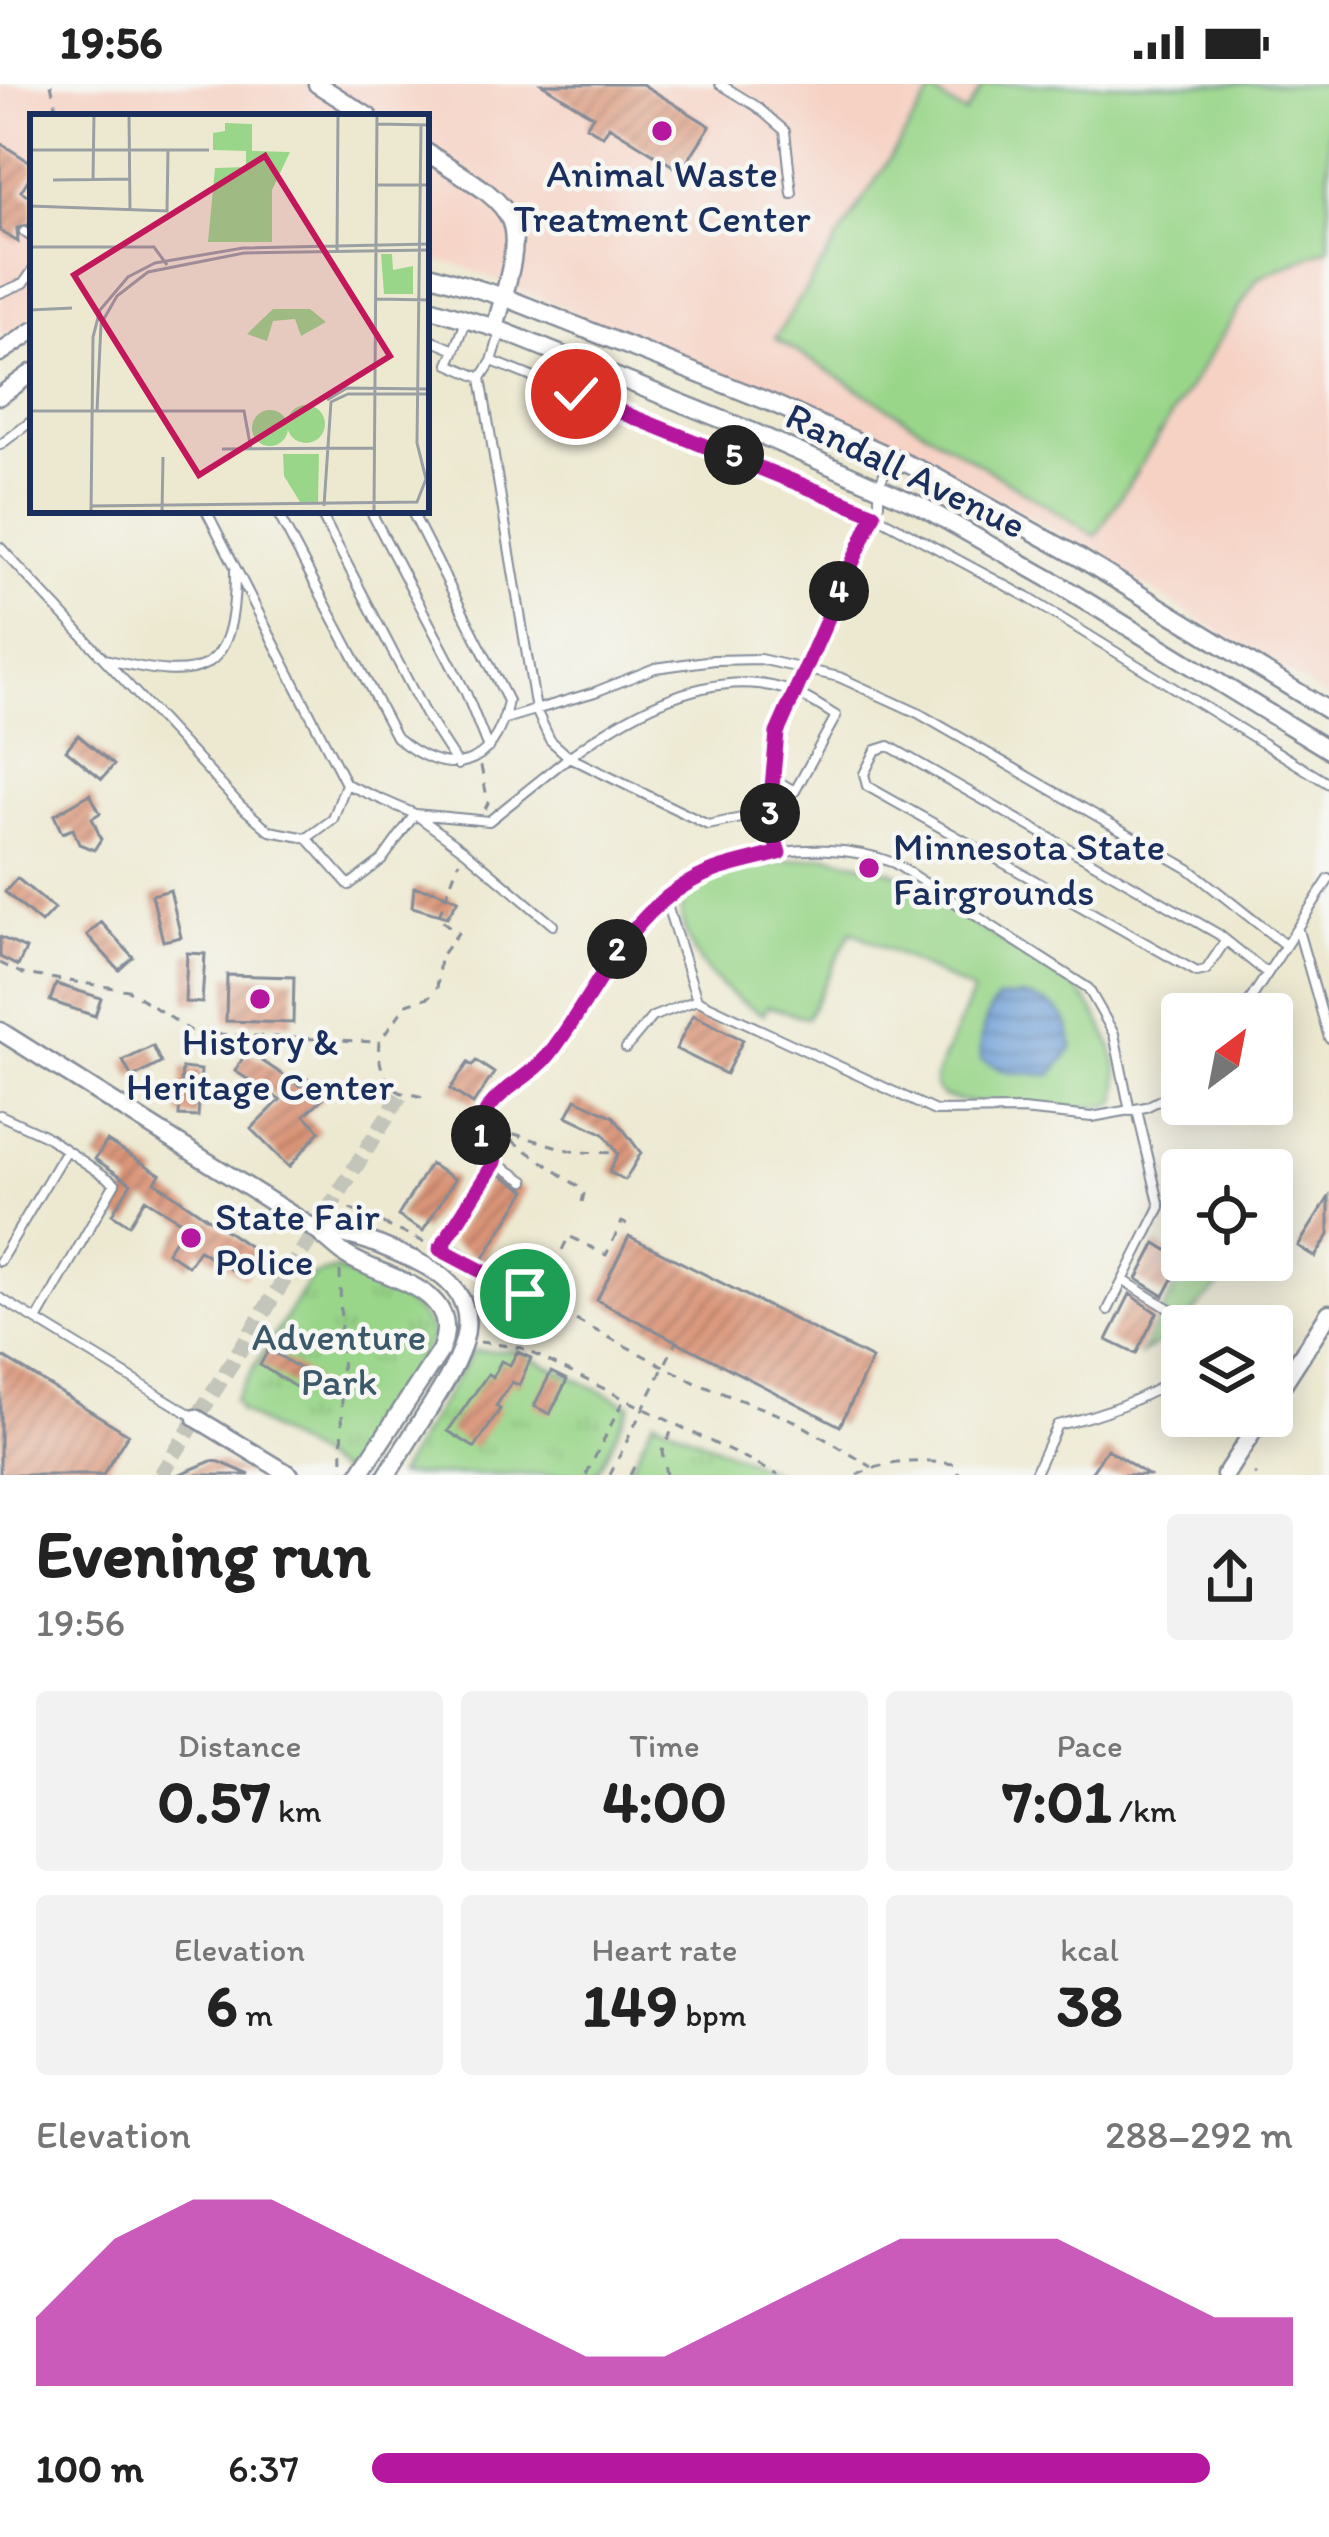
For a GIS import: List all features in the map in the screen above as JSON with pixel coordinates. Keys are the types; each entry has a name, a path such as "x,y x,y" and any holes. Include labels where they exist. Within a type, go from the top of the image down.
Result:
{"street":[{"path":"316,84 364,114"},
{"path":"429,154 490,192 511,217 513,252 498,329"},
{"name":"Randall Avenue","path":"429,274 504,297 891,455 1060,546 1329,712"},
{"name":"Randall Avenue","path":"429,308 498,329 879,486 995,547 1329,750"},
{"path":"0,352 30,333"},
{"path":"3,388 30,374"},
{"path":"0,1031 316,1230 346,1256 426,1293 441,1310 446,1330 440,1352 359,1475"},
{"path":"316,1230 357,1234 427,1267 450,1282 463,1304 466,1341 458,1362 387,1475"},
{"path":"1293,1359 1329,1313"},
{"path":"196,1418 290,1475"},
{"path":"1225,1475 1249,1437"}],"lane":[{"path":"720,84 785,131 792,194"},
{"path":"0,293 24,283 30,274"},
{"path":"467,319 449,364 481,378"},
{"path":"498,329 492,361 481,378 536,710 550,740 569,757 708,825 770,812"},
{"path":"429,339 455,350"},
{"path":"492,361 874,514 1027,597 1329,784"},
{"path":"0,445 30,421"},
{"path":"779,853 770,812 777,733 879,504 879,486 891,455"},
{"path":"208,513 346,784 415,814 553,925"},
{"path":"278,513 396,736 416,754 458,765 479,758 488,748 505,719 508,701 414,513"},
{"path":"321,513 425,714 458,765"},
{"path":"372,513 466,693 488,748"},
{"path":"0,547 241,806 270,831 307,838 349,885 382,860 415,814"},
{"path":"104,658 157,670 206,666 221,653 232,626 236,567"},
{"path":"505,719 655,668 760,659 805,668 883,696 1189,869 1285,945"},
{"path":"415,814 489,821 608,728 666,699 732,685 794,692 836,716 794,791 773,778"},
{"path":"1226,940 1206,970 1197,972 867,786 864,774 876,750 889,746 1226,940 1267,973"},
{"path":"307,838 333,819 346,784"},
{"path":"525,1181 479,1152 482,1118 499,1097 549,1056 633,927 665,898 714,871 801,847 867,853 894,863 1064,970 1088,988 1103,1011 1114,1034 1160,1207 1108,1310"},
{"path":"1254,993 1329,879"},
{"path":"665,898 697,1000"},
{"path":"1298,928 1329,1038"},
{"path":"626,1048 652,1016 697,1000 935,1111 1022,1110 1092,1117 1133,1110 1161,1098"},
{"path":"0,1115 44,1135 115,1183 37,1320"},
{"path":"0,1261 66,1150"},
{"path":"1123,1280 1163,1305"},
{"path":"0,1298 196,1418"},
{"path":"1036,1471 1057,1425 1101,1415 1124,1400 1161,1387"}],"path":[{"path":"51,84 57,114"},
{"path":"478,821 488,803 479,758"},
{"path":"422,1097 402,1094 393,1086 383,1072 379,1042 407,1004 428,997 437,988 440,957 458,933 438,918 464,850"},
{"path":"0,963 23,974 128,990 194,1033 379,1042"},
{"path":"582,1202 579,1187 514,1142 511,1132 575,1152 616,1154"},
{"path":"440,1249 495,1162"},
{"path":"350,1209 440,1249 696,1383 795,1420 872,1467"},
{"path":"551,1257 557,1260 569,1236 606,1255 622,1222 633,1228"},
{"path":"340,1269 343,1475"},
{"path":"466,1341 522,1348 778,1475"},
{"path":"610,1475 676,1342"},
{"path":"586,1475 624,1399"},
{"path":"666,1475 662,1451 675,1424"},
{"path":"857,1475 872,1467 928,1460 955,1464 960,1475"},
{"path":"630,1475 634,1467"}],"shaded area":[{"path":"0,84 1329,84 1329,698 1038,521 875,436 459,265 429,260 429,114 30,114 30,319 0,339"}],"green space":[{"path":"984,84 1329,84 1329,248 1258,278 1096,536 775,338 932,92 965,114"},
{"path":"828,856 893,872 1076,988 1110,1042 1118,1074 1116,1104 1080,1109 944,1097 936,1089 935,1078 973,992 851,931 807,1018 768,1006 763,1014 724,988 688,940 681,911 687,895 704,882 738,870"},
{"name":"Adventure Park","path":"336,1269 404,1301 433,1335 348,1469 339,1471 240,1411 234,1399 312,1276"},
{"path":"1178,1281 1226,1281 1199,1305 1166,1305"},
{"path":"1161,1315 1161,1342 1141,1354"},
{"path":"473,1351 517,1351 630,1405 596,1475 397,1475"},
{"path":"654,1419 779,1475 626,1475"}],"water":[{"path":"1020,996 1051,1006 1068,1026 1072,1049 1051,1075 1006,1072 981,1059 984,1028 997,999"}],"building":[{"name":"Animal Waste Treatment Center","path":"542,84 642,84 710,126 681,171 609,126 603,136 586,126 593,116"},
{"path":"0,143 30,162 30,177 21,191 30,197 30,222 17,228 18,242 0,231"},
{"path":"78,735 114,765 102,779 66,750"},
{"path":"90,794 100,813 92,818 101,839 94,850 79,844 73,829 62,833 54,815"},
{"path":"17,878 54,909 41,923 5,892"},
{"path":"414,887 458,900 447,917 412,907"},
{"path":"170,890 181,937 163,941 152,895"},
{"path":"101,922 133,957 119,970 87,935"},
{"path":"0,937 26,949 18,966 0,957"},
{"path":"187,953 205,954 202,1003 185,1002"},
{"name":"History & Heritage Center","path":"227,975 294,977 293,1023 226,1021"},
{"path":"56,984 101,998 95,1016 50,1001"},
{"path":"693,1015 743,1040 726,1074 676,1049"},
{"path":"153,1046 161,1063 132,1078 123,1061"},
{"path":"247,1051 300,1086 307,1079 324,1097 305,1115 320,1131 289,1167 251,1129 280,1100 235,1071"},
{"path":"476,1061 494,1073 473,1104 450,1089 468,1063 472,1066"},
{"path":"182,1068 201,1070 198,1117 179,1116"},
{"path":"576,1099 614,1117 641,1153 625,1180 609,1172 618,1154 604,1134 567,1116"},
{"path":"107,1141 160,1174 155,1182 260,1254 245,1278 199,1250 188,1266 167,1252 185,1224 145,1199 129,1225 112,1214 131,1183 95,1159"},
{"path":"430,1164 455,1179 423,1231 398,1216"},
{"path":"494,1171 526,1190 482,1261 451,1242"},
{"path":"1329,1197 1329,1235 1315,1257 1298,1246"},
{"path":"629,1236 872,1359 840,1426 597,1300"},
{"path":"1156,1243 1161,1246 1161,1281 1172,1281 1164,1296 1137,1279"},
{"path":"1130,1294 1157,1313 1136,1354 1107,1340"},
{"path":"269,1349 314,1378 305,1393 260,1365"},
{"path":"517,1352 531,1358 519,1385 512,1382 496,1406 500,1409 475,1448 448,1431 488,1374 493,1377 501,1361 510,1365"},
{"path":"0,1355 128,1434 103,1475 0,1475"},
{"path":"551,1372 567,1380 550,1414 534,1406"},
{"path":"1107,1449 1148,1475 1090,1475"},
{"path":"211,1461 220,1462 250,1475 178,1475"}],"tunnel":[{"path":"161,1475 402,1093"}],"place":[{"name":"Animal Waste Treatment Center","path":"662,131"},
{"name":"Minnesota State Fairgrounds","path":"869,868"},
{"name":"History & Heritage Center","path":"260,999"},
{"name":"State Fair Police","path":"191,1238"}],"route":[{"path":"525,1294 440,1249 495,1162 479,1152 482,1118 499,1097 549,1056 614,952 665,898 714,871 779,853 769,820 777,733 874,514 576,394"}]}
